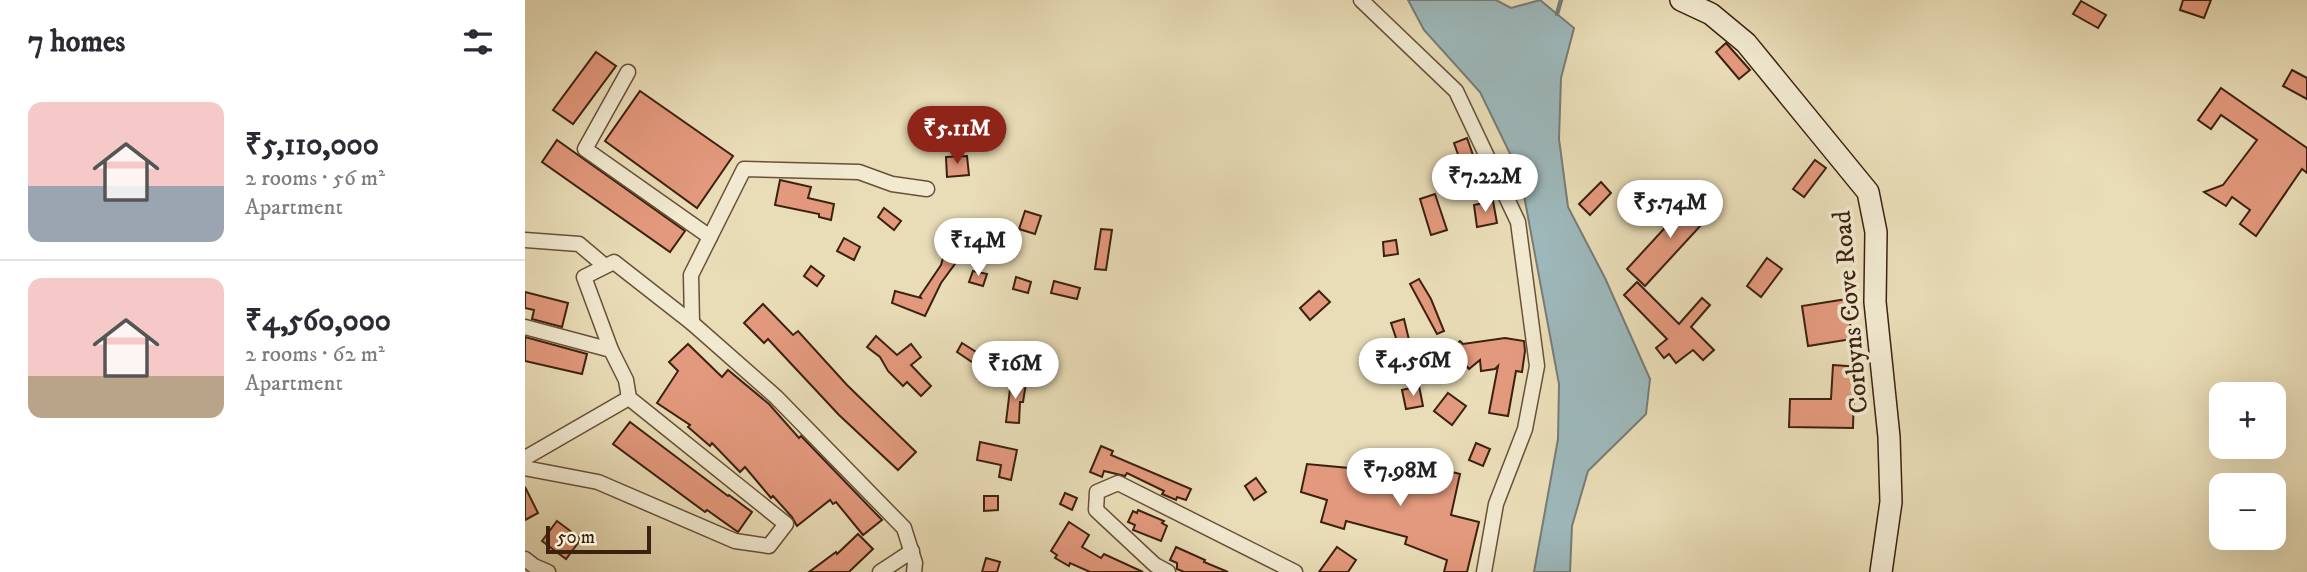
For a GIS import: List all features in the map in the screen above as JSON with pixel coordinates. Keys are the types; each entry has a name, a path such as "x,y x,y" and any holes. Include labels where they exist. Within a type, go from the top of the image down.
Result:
{"main road":[{"name":"Corbyns Cove Road","path":"1681,0 1711,14 1746,43 1868,192 1877,232 1875,302 1889,437 1891,502 1881,572"}],"street":[{"path":"1361,0 1457,91 1518,222 1537,366 1525,429 1496,504 1484,572"},
{"path":"628,72 585,149 710,237"},
{"path":"692,323 691,275 744,169 859,172 892,184 927,189"},
{"path":"525,240 579,244 605,266"},
{"path":"525,468 598,482 734,541 769,546 786,524 629,398 626,380 611,350 584,277 614,262 692,323 776,397 904,528 915,563 914,572"},
{"path":"525,327 611,350"},
{"path":"525,458 629,398"},
{"path":"1168,572 1155,565 1096,510 1097,492 1118,483 1295,572"},
{"path":"880,572 912,551"},
{"path":"525,559 548,572"}],"water":[{"path":"1408,0 1496,0 1511,8 1540,0 1574,28 1561,78 1559,139 1568,207 1605,278 1650,379 1646,414 1588,471 1572,526 1570,572 1534,572 1558,439 1559,384 1520,174 1480,92 1424,30"}],"building":[{"path":"2183,0 2211,0 2204,18 2180,10"},
{"path":"2081,1 2106,15 2098,28 2073,14"},
{"path":"1726,43 1750,70 1739,79 1716,52"},
{"path":"596,52 616,66 573,124 553,110"},
{"path":"2292,70 2307,78 2307,99 2283,86"},
{"path":"2221,88 2307,148 2307,173 2302,169 2256,236 2240,224 2250,210 2232,197 2226,206 2204,192 2223,185 2257,140 2221,115 2211,129 2198,120"},
{"path":"640,91 733,156 697,208 605,141"},
{"path":"1467,138 1479,172 1466,177 1454,143"},
{"path":"557,140 685,231 670,252 542,162"},
{"path":"967,156 969,175 947,177 946,157"},
{"path":"1815,160 1826,168 1804,197 1793,189"},
{"path":"780,180 811,187 808,198 834,204 831,220 819,217 819,214 775,205"},
{"path":"1601,182 1611,193 1590,215 1579,204"},
{"path":"1435,194 1447,230 1431,235 1420,199"},
{"path":"1696,194 1714,211 1645,286 1627,269"},
{"path":"1493,201 1497,223 1477,227 1474,205"},
{"path":"884,208 901,221 894,230 878,217"},
{"path":"1025,211 1041,216 1035,234 1019,229"},
{"path":"1101,229 1112,230 1106,270 1095,269"},
{"path":"844,238 860,247 854,260 837,251"},
{"path":"1396,240 1398,254 1384,256 1383,242"},
{"path":"947,256 957,261 941,283 925,316 892,303 895,291 921,298 943,258"},
{"path":"1767,258 1782,269 1761,297 1747,286"},
{"path":"811,266 824,276 817,286 804,276"},
{"path":"973,271 987,274 983,286 969,282"},
{"path":"1016,277 1031,282 1028,293 1013,289"},
{"path":"1419,279 1431,299 1444,331 1437,334 1410,284"},
{"path":"1054,281 1080,288 1077,299 1051,293"},
{"path":"1637,282 1679,324 1702,298 1710,305 1691,327 1714,350 1703,360 1693,350 1676,363 1669,354 1664,358 1656,348 1667,339 1624,295"},
{"path":"1319,291 1330,302 1310,320 1300,308"},
{"path":"525,292 568,303 562,327 532,319 534,310 525,308"},
{"path":"1847,299 1852,339 1808,346 1802,306"},
{"path":"763,304 793,335 798,331 847,385 916,452 898,470 839,415 768,339 764,343 744,323"},
{"path":"1404,319 1410,344 1399,347 1391,323"},
{"path":"876,336 897,355 911,344 921,357 911,365 931,386 921,396 907,382 903,386 888,371 880,357 867,347"},
{"path":"525,337 587,354 582,374 525,361"},
{"path":"1505,338 1524,341 1525,351 1522,372 1516,371 1508,416 1489,413 1498,366 1481,371 1480,360 1469,369 1452,348 1460,341 1463,344"},
{"path":"962,343 981,355 975,364 957,352"},
{"path":"688,344 722,377 728,370 769,404 799,438 801,436 882,520 863,535 836,502 833,504 830,500 797,526 792,517 773,496 771,498 745,467 740,472 712,443 710,446 688,427 690,425 657,403 678,371 669,362"},
{"path":"1432,344 1445,361 1434,369 1422,351"},
{"path":"1833,365 1860,367 1858,391 1854,391 1853,428 1789,427 1790,399 1831,399"},
{"path":"1011,381 1026,383 1023,402 1020,402 1019,423 1006,422"},
{"path":"1419,386 1423,406 1406,409 1402,390"},
{"path":"1448,393 1466,406 1452,425 1434,411"},
{"path":"630,422 752,512 738,532 707,510 705,512 613,444"},
{"path":"980,442 1017,450 1011,480 999,477 1001,465 977,460"},
{"path":"1476,443 1490,449 1483,466 1469,460"},
{"path":"1101,446 1113,451 1111,455 1191,489 1186,500 1177,497 1176,500 1162,494 1164,491 1127,473 1125,476 1104,471 1102,477 1090,472"},
{"path":"1397,458 1460,474 1451,515 1479,522 1467,572 1444,572 1447,560 1405,544 1407,537 1346,521 1344,529 1321,522 1327,500 1301,492 1307,464 1349,468 1349,479 1383,484 1383,480 1395,483"},
{"path":"1256,478 1266,492 1254,500 1245,486"},
{"path":"525,487 538,513 525,520"},
{"path":"1065,493 1077,498 1072,510 1060,504"},
{"path":"984,496 998,496 998,510 984,511"},
{"path":"1138,510 1164,521 1162,523 1167,526 1161,541 1133,530 1135,525 1128,522 1133,511 1137,513"},
{"path":"557,521 581,539 566,559 542,541"},
{"path":"1069,522 1089,535 1082,547 1101,558 1104,554 1143,572 1090,572 1070,563 1069,566 1055,558 1057,555 1051,551"},
{"path":"858,534 873,549 849,572 809,572 836,552 837,554"},
{"path":"1176,547 1228,572 1184,572 1177,569 1177,563 1170,560"},
{"path":"1337,547 1356,560 1348,572 1319,572"},
{"path":"986,558 1000,562 997,572 982,572"}],"waterway":[{"path":"1557,14 1561,0"}]}
